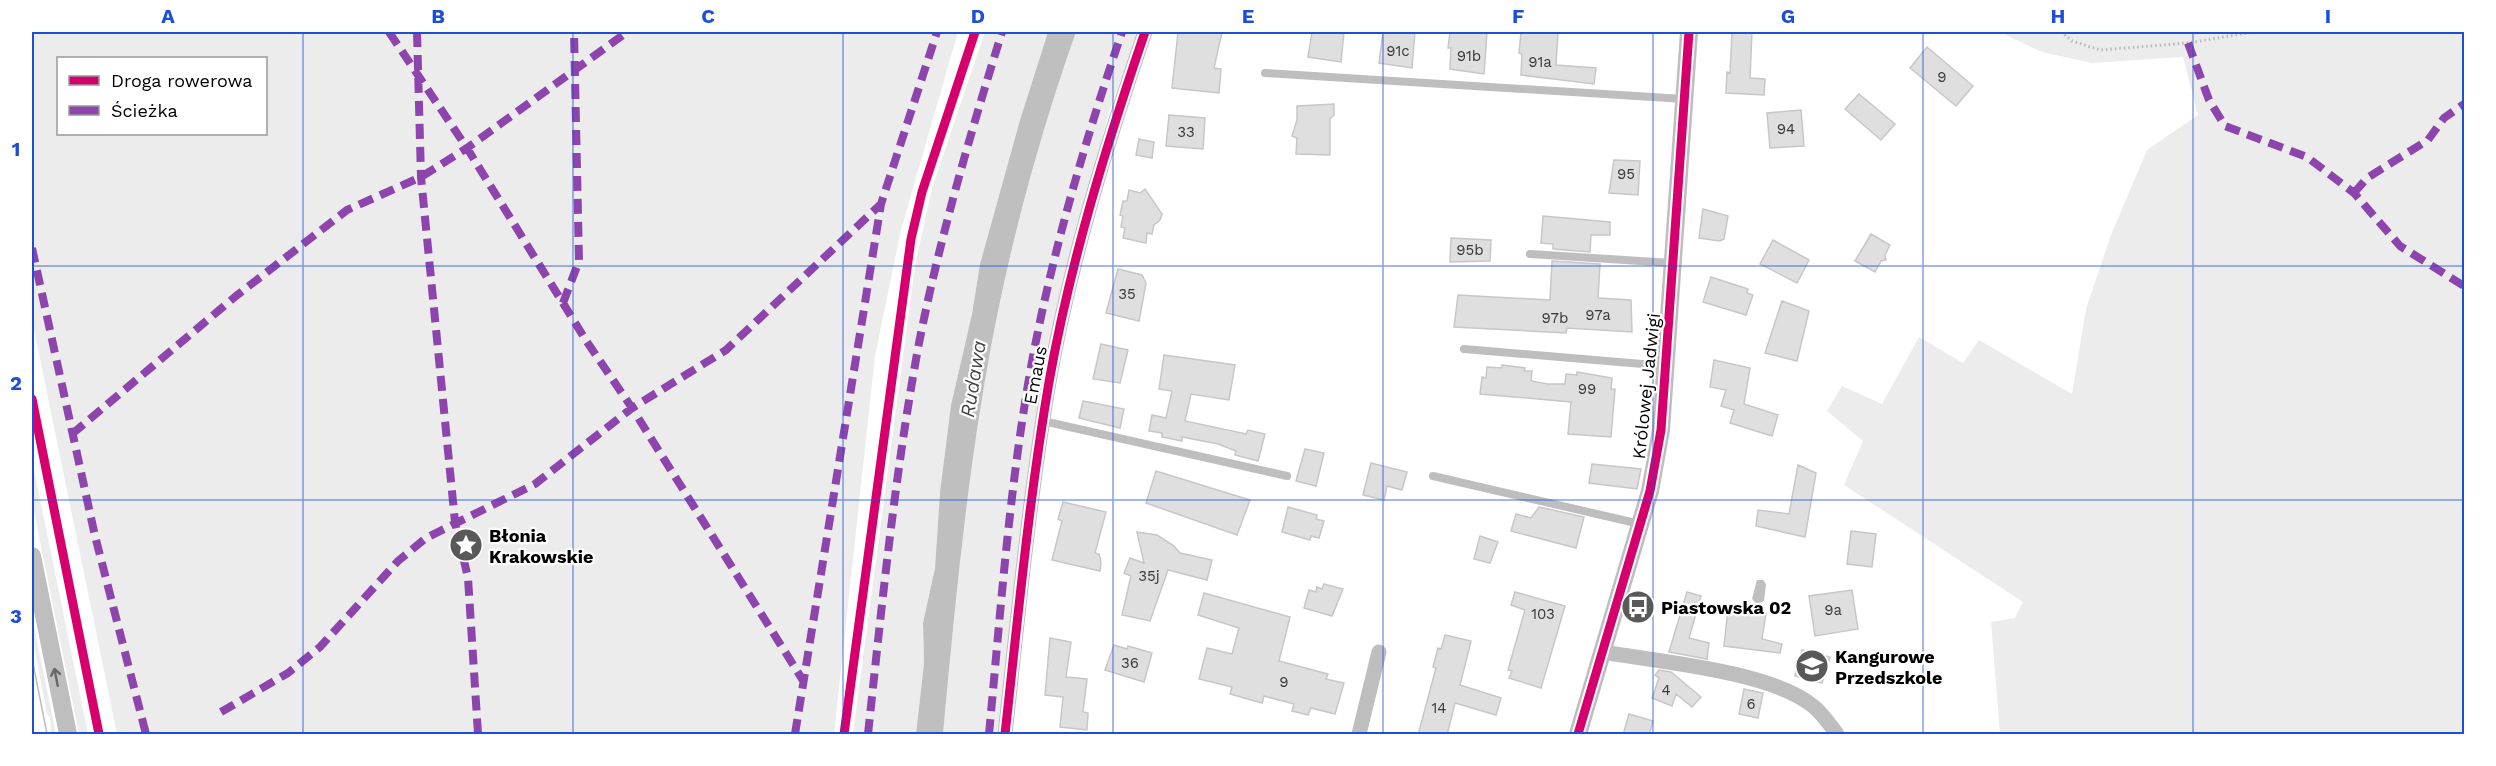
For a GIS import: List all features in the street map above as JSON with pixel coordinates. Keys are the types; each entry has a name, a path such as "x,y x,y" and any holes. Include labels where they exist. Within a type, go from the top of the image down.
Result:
{"street":[{"name":"Emaus","path":"1005,735 1043,421 1072,274 1110,136 1145,32"},
{"name":"Królowej Jadwigi","path":"1578,735 1641,524 1658,450 1667,366 1689,32"},
{"path":"32,556 35,592 68,735"},
{"path":"1359,735 1379,652"},
{"path":"1603,652 1752,678 1780,686 1814,706 1837,735"}],"lane":[{"path":"1265,73 1686,99"},
{"path":"1530,254 1673,263"},
{"path":"1464,349 1667,366"},
{"path":"1043,421 1287,476"},
{"path":"1434,476 1641,524"}],"path":[{"path":"2061,32 2072,41 2100,50 2188,43 2254,32"}],"shaded area":[{"name":"Błonia Krakowskie","path":"32,32 958,32 901,230 875,356 834,734 117,734 32,320"},
{"path":"985,32 1048,32 1020,120 980,264 972,314 951,405 940,492 935,568 923,623 924,663 916,734 853,734 915,266 932,188"},
{"path":"1076,32 1138,32 1109,112 1073,248 1002,734 943,734 968,492 991,347 1027,188"},
{"path":"2005,32 2464,32 2464,734 2000,734 1991,622 2015,618 2023,602 1844,485 1863,441 1827,411 1842,386 1882,404 1919,337 1963,363 1979,340 2072,394 2086,309 2111,235 2147,150 2198,115 2183,57 2092,63 2042,52 2005,35"},
{"path":"32,460 88,734 79,734 32,502"},
{"path":"32,616 56,734 51,734 50,717 47,714 32,636"}],"water":[{"name":"Rudawa","path":"1048,32 1076,32 1050,109 1028,188 991,347 968,492 943,734 916,734 924,663 923,623 935,568 940,492 951,405 972,314 980,264 1020,120"},
{"path":"1757,580 1763,580 1766,584 1764,601 1757,604 1752,599"}],"building":[{"path":"1178,32 1222,32 1214,68 1221,69 1219,93 1172,88"},
{"path":"1312,32 1344,32 1341,62 1308,57"},
{"path":"1383,32 1415,32 1412,68 1379,63"},
{"path":"1450,32 1487,32 1484,74 1450,69 1451,48 1448,48"},
{"path":"1521,32 1558,32 1556,65 1596,68 1594,84 1521,75 1522,54 1519,53"},
{"path":"1732,32 1752,32 1750,78 1765,79 1764,95 1726,93 1727,72 1730,73"},
{"path":"1927,47 1973,86 1956,106 1910,68"},
{"path":"1859,94 1895,124 1881,140 1845,109"},
{"path":"1334,104 1334,115 1330,119 1330,155 1296,154 1297,138 1292,136 1297,120 1297,106"},
{"path":"1801,110 1804,146 1770,148 1767,113"},
{"path":"1169,115 1205,118 1203,149 1166,146"},
{"path":"1139,139 1154,142 1152,158 1136,155"},
{"path":"1614,160 1640,161 1638,195 1609,193"},
{"path":"1145,189 1162,214 1160,220 1154,225 1152,234 1147,233 1146,243 1123,238 1125,228 1121,227 1123,216 1120,215 1123,201 1127,201 1129,190 1140,193"},
{"path":"1703,209 1728,216 1724,239 1720,241 1699,238"},
{"path":"1543,216 1610,222 1610,235 1591,235 1590,252 1553,249 1553,244 1541,243"},
{"path":"1871,234 1890,245 1885,255 1886,260 1881,261 1875,272 1855,261"},
{"path":"1451,238 1491,240 1490,261 1450,262"},
{"path":"1773,240 1809,260 1797,283 1760,264"},
{"path":"1552,261 1600,264 1598,298 1631,300 1632,332 1567,328 1566,333 1454,327 1458,295 1550,300"},
{"path":"1118,269 1142,275 1146,283 1139,321 1106,313"},
{"path":"1711,277 1748,289 1747,293 1753,295 1746,315 1703,302"},
{"path":"1782,301 1809,311 1797,361 1765,353"},
{"path":"1101,344 1128,350 1120,383 1093,379"},
{"path":"1164,355 1235,365 1229,400 1191,394 1185,421 1246,434 1248,430 1265,434 1258,461 1235,455 1236,451 1218,444 1182,437 1182,441 1162,437 1162,433 1149,431 1152,415 1166,418 1172,391 1159,389"},
{"path":"1714,360 1750,368 1744,404 1778,415 1772,436 1730,423 1734,410 1721,406 1726,390 1710,387"},
{"path":"1502,365 1525,368 1524,371 1532,371 1531,381 1548,384 1565,384 1566,374 1577,375 1577,372 1612,378 1611,389 1615,389 1611,437 1568,434 1571,402 1480,394 1482,377 1486,378 1487,367 1502,368"},
{"path":"1083,401 1124,409 1120,428 1079,418"},
{"path":"1305,449 1324,453 1316,486 1296,481"},
{"path":"1371,463 1407,472 1402,490 1387,486 1384,500 1363,495"},
{"path":"1592,464 1641,469 1637,489 1589,483"},
{"path":"1798,465 1816,473 1805,537 1756,526 1758,510 1789,514"},
{"path":"1156,471 1250,500 1237,535 1146,503"},
{"path":"1063,502 1106,512 1095,553 1099,554 1100,571 1052,560 1062,521 1058,519"},
{"path":"1288,507 1317,515 1316,519 1324,521 1319,538 1311,536 1310,540 1282,532"},
{"path":"1539,507 1584,517 1576,548 1511,531 1516,514 1531,518"},
{"path":"1851,531 1876,534 1872,567 1847,564"},
{"path":"1137,532 1157,535 1174,546 1180,553 1212,560 1207,580 1168,570 1150,621 1122,615 1131,576 1124,573 1130,558 1144,563"},
{"path":"1480,536 1498,542 1490,563 1474,559"},
{"path":"1324,584 1343,589 1332,616 1304,608 1309,590 1316,592 1317,587 1322,589"},
{"path":"1852,590 1858,629 1815,636 1809,596"},
{"path":"1515,592 1565,606 1541,688 1509,678 1512,671 1508,670 1525,610 1511,605"},
{"path":"1687,592 1701,596 1689,638 1709,643 1707,659 1669,652"},
{"path":"1204,593 1290,617 1279,661 1328,674 1326,679 1344,683 1335,714 1311,708 1308,715 1292,711 1294,704 1264,696 1262,703 1230,694 1232,687 1199,679 1207,648 1232,654 1239,628 1198,615"},
{"path":"1728,609 1766,613 1762,639 1782,644 1780,653 1724,646"},
{"path":"1445,635 1471,641 1460,685 1501,698 1496,715 1455,703 1447,735 1418,735 1436,668 1433,667 1438,648 1441,649"},
{"path":"1050,638 1071,642 1066,677 1087,679 1083,712 1088,713 1087,730 1060,727 1063,697 1045,695"},
{"path":"1114,645 1127,649 1128,646 1152,653 1144,682 1105,670"},
{"name":"Kangurowe Przedszkole","path":"1802,650 1830,657 1822,683 1795,676"},
{"path":"1659,670 1671,672 1701,697 1692,707 1676,694 1672,706 1652,698 1659,678 1655,675"},
{"path":"1744,689 1763,693 1758,718 1739,714"},
{"path":"1629,714 1653,721 1649,735 1623,735"}],"tram line":[{"path":"32,658 47,734"}],"marked path":[{"path":"389,32 467,148 587,342 632,408 804,682"},
{"path":"417,32 421,177 455,522 468,578 478,734"},
{"path":"563,303 579,261 574,32"},
{"path":"72,434 236,296 347,210 421,177 467,148 627,32"},
{"path":"795,734 881,204 937,32"},
{"path":"868,734 896,489 919,343 956,186 1002,32"},
{"path":"989,734 1012,494 1034,351 1073,190 1122,32"},
{"path":"2188,43 2209,100 2225,126 2307,157 2354,193 2400,246 2464,286"},
{"path":"2354,193 2367,178 2428,140 2444,118 2464,104"},
{"path":"221,712 288,673 320,647 398,561 426,538 535,484 632,408 726,350 881,204"},
{"path":"32,248 95,536 146,734"}],"cycle path":[{"path":"844,734 911,239 922,192 975,32"},
{"path":"1005,734 1024,558 1049,382 1067,293 1090,205 1145,32"},
{"path":"1578,734 1650,491 1661,430 1689,32"},
{"path":"32,399 99,734"}],"place":[{"name":"Błonia Krakowskie","path":"466,545"},
{"name":"Piastowska 02","path":"1638,607"},
{"name":"Kangurowe Przedszkole","path":"1812,666"}]}
